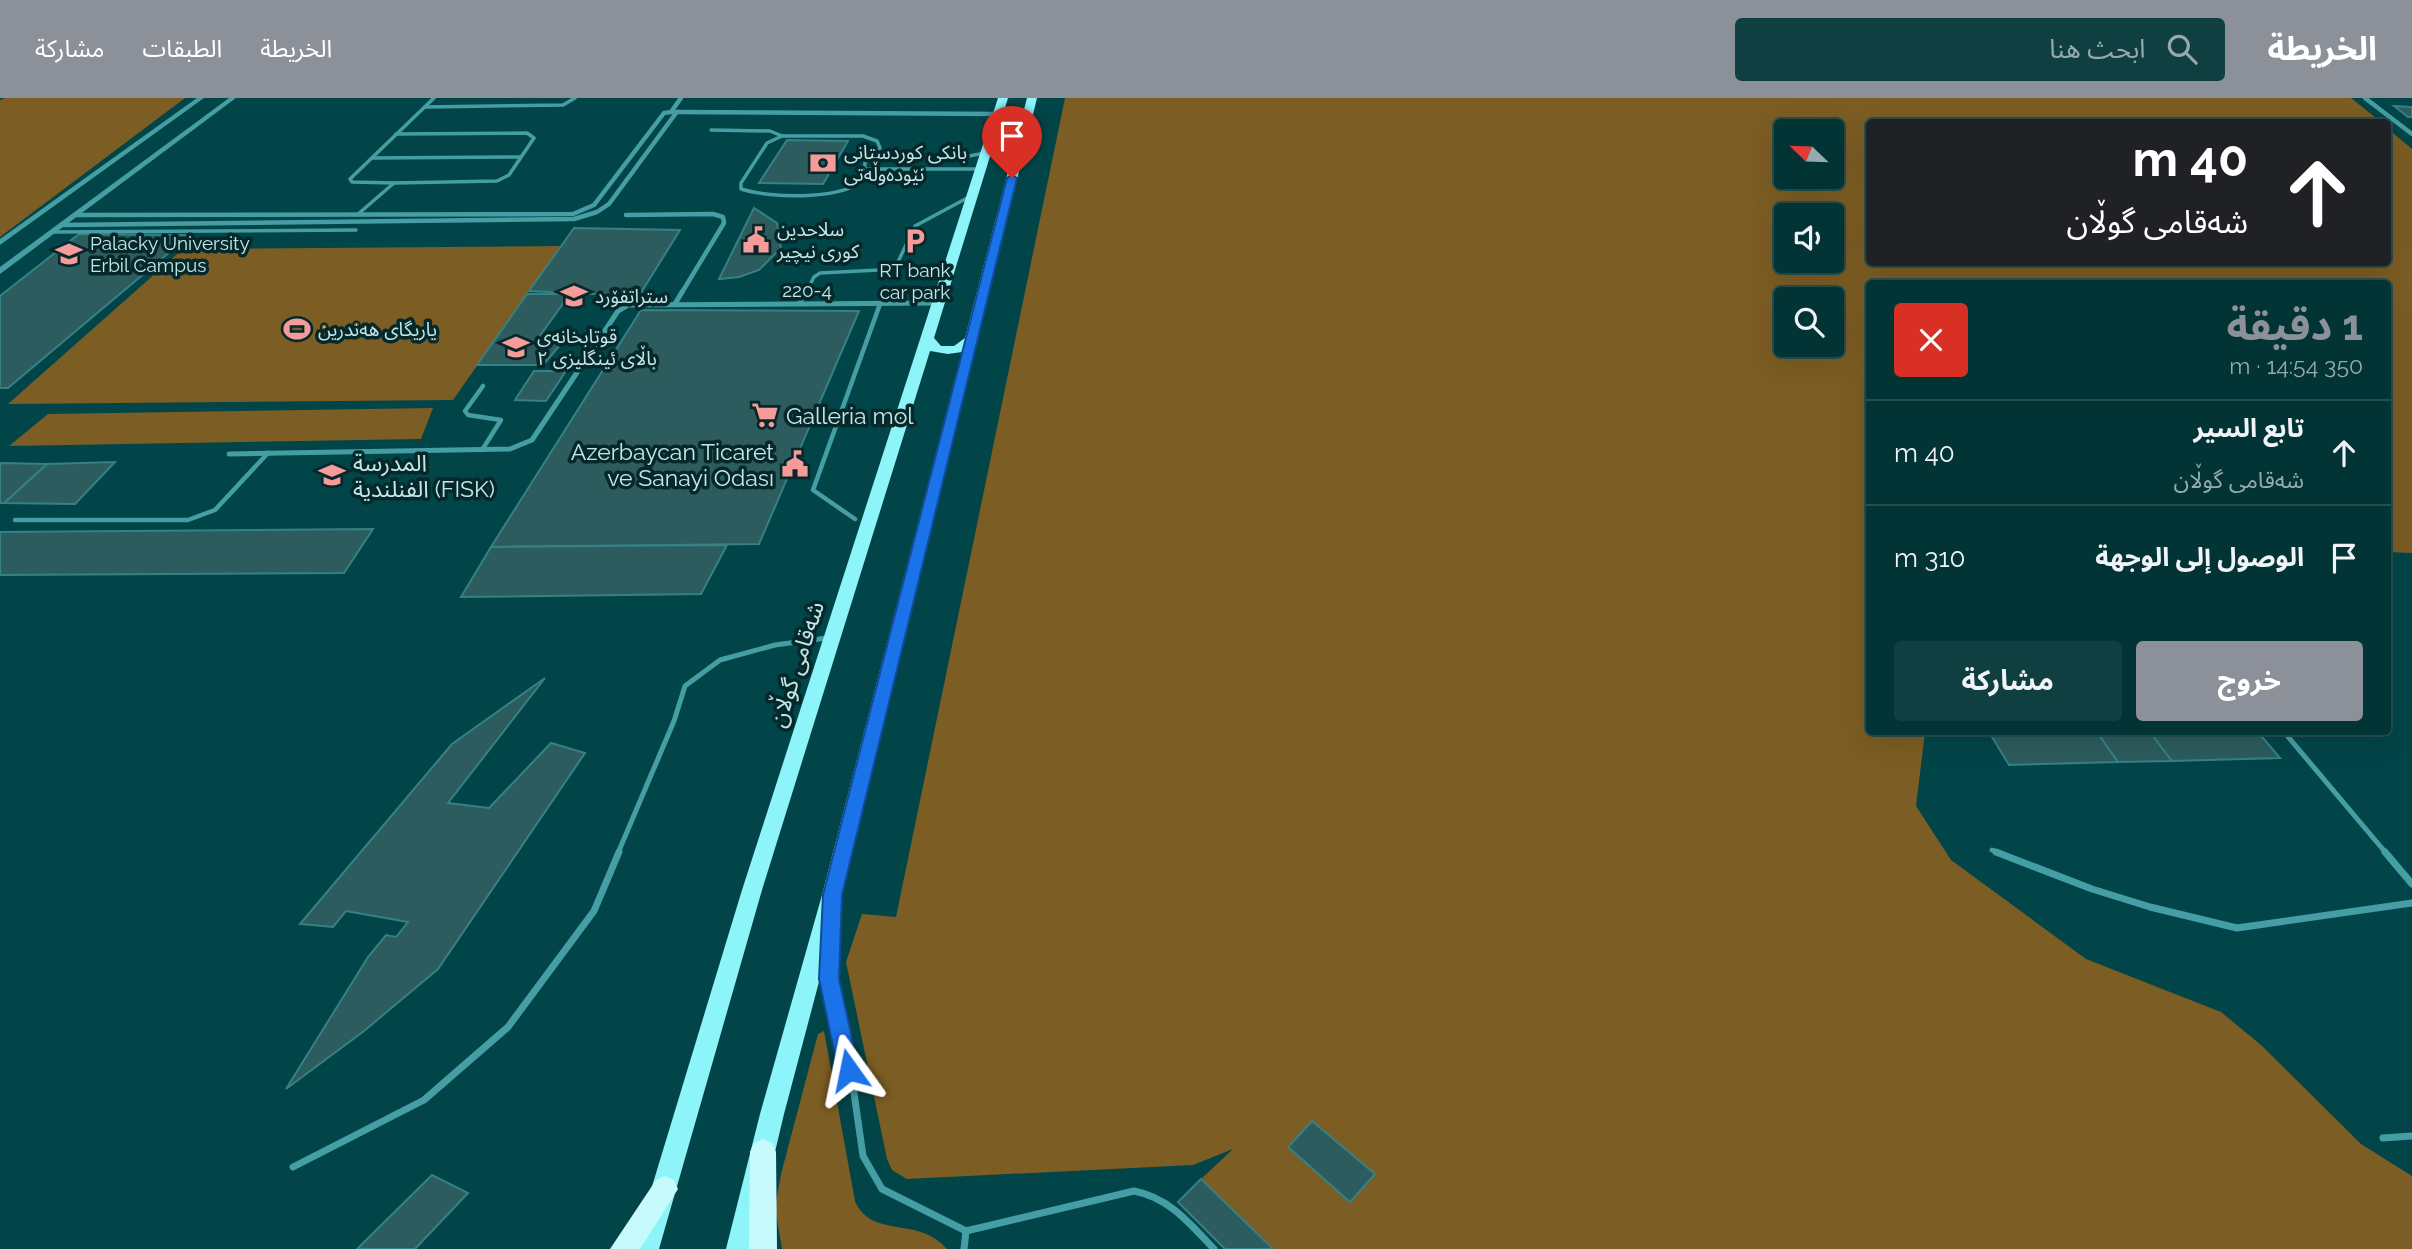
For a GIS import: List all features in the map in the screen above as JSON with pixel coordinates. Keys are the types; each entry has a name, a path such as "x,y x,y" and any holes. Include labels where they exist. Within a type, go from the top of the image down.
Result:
{"highway":[{"path":"763,1152 763,1249"},
{"path":"624,1249 665,1189"}],"main road":[{"name":"شەقامی گوڵان","path":"646,1249 752,890 1003,98"},
{"path":"739,1249 832,895 1032,98"},
{"path":"928,339 928,343 937,349 952,351 966,346 972,338"}],"street":[{"path":"0,243 201,98"},
{"path":"0,271 233,98"},
{"path":"63,225 574,219 597,212 609,204 681,98"},
{"path":"2365,98 2411,133"},
{"path":"76,215 565,215 582,212 595,204 664,113 999,114"},
{"path":"626,215 713,214 723,217 724,223 675,304"},
{"name":"220-4","path":"482,450 517,448 532,440 620,309 633,305 675,304 940,303"},
{"path":"229,454 482,450"}],"lane":[{"path":"396,134 533,135 534,138 509,175 497,181 352,181 350,178 372,158 396,134 434,98"},
{"path":"425,107 563,105 575,98"},
{"path":"711,130 770,131 782,136 863,136 880,145 879,152 865,163 864,169 868,175 866,182 845,192 744,191 741,183 767,143 782,136"},
{"path":"872,158 969,156 985,153"},
{"path":"372,158 522,157"},
{"path":"864,169 980,169"},
{"path":"358,215 394,183"},
{"path":"799,304 814,277 820,273 879,270 897,264 915,226 971,195"},
{"path":"53,232 356,230"},
{"path":"855,519 813,490 880,304"},
{"path":"482,450 501,420 468,415 465,411 483,386"},
{"path":"15,520 188,520 215,510 268,453"},
{"path":"293,1167 424,1100 508,1027 594,911 674,721 685,687 720,660 775,645 832,638"},
{"path":"2287,735 2412,884"},
{"path":"1992,850 2092,889 2150,907 2237,928 2412,903"},
{"path":"832,895 829,979 854,1093 863,1156 882,1189 966,1231 1134,1191 1154,1194 1166,1200 1214,1249"},
{"path":"2383,1138 2412,1136"},
{"path":"964,1249 966,1231"}],"shaded area":[{"path":"185,98 0,237 0,100"},
{"path":"1065,98 2351,98 2377,119 1866,119 1866,266 2391,266 2391,131 2412,149 2412,553 2391,552 2391,280 1866,280 1866,735 1925,735 1916,806 1951,860 2086,959 2221,1012 2261,1045 2361,1144 2412,1176 2412,1249 1274,1249 1201,1179 1233,1149 1193,1165 907,1179 892,1170 887,1159 846,962 862,914 896,917"},
{"name":"یاریگای هەندرین","path":"561,246 453,400 8,404 183,249"},
{"path":"433,408 421,439 9,446 48,414"},
{"path":"824,1031 855,1201 872,1220 923,1233 947,1249 782,1249 775,1207 781,1174 818,1034"}],"building":[{"path":"2394,106 2412,107 2412,117 2408,117"},
{"path":"787,140 848,141 823,184 759,183"},
{"path":"754,208 777,223 781,248 759,270 739,277 719,279"},
{"path":"574,228 680,230 639,296 529,291"},
{"path":"79,234 190,235 8,388 0,388 0,296"},
{"path":"527,294 570,294 539,337 567,337 543,365 477,365"},
{"path":"641,310 859,311 759,544 491,547"},
{"path":"534,371 566,371 546,401 515,400"},
{"path":"115,462 75,504 4,503 47,464"},
{"path":"0,463 47,464 4,503 0,503"},
{"path":"373,529 344,573 0,575 0,532"},
{"path":"727,545 701,594 461,597 491,547"},
{"path":"545,678 448,803 489,808 551,743 585,753 438,969 364,1031 286,1089 368,957 386,935 396,937 408,922 346,911 333,927 300,924 452,744"},
{"path":"1991,735 2099,735 2118,762 2009,765"},
{"path":"2099,735 2152,735 2172,761 2118,762"},
{"path":"2152,735 2261,735 2280,758 2172,761"},
{"path":"1312,1121 1375,1174 1350,1202 1288,1147"},
{"path":"432,1175 468,1193 415,1249 357,1249"},
{"path":"1201,1179 1273,1249 1225,1249 1178,1202"}],"place":[{"name":"بانکی کوردستانی نێودەوڵەتی","path":"823,163"},
{"name":"سلاحدین كوری نیچیر","path":"756,240"},
{"name":"RT bank car park","path":"915,241"},
{"name":"Palacky University Erbil Campus","path":"69,254"},
{"name":"ستراتفۆرد","path":"574,296"},
{"name":"یاریگای هەندرین","path":"297,329"},
{"name":"قوتابخانەی باڵای ئینگلیزی ۲","path":"516,347"},
{"name":"Galleria mol","path":"765,415"},
{"name":"Azerbaycan Ticaret ve Sanayi Odası","path":"795,464"},
{"name":"المدرسة الفنلندية (FISK)","path":"332,475"}],"route":[{"path":"849,1070 829,979 832,895 1012,178"}]}
